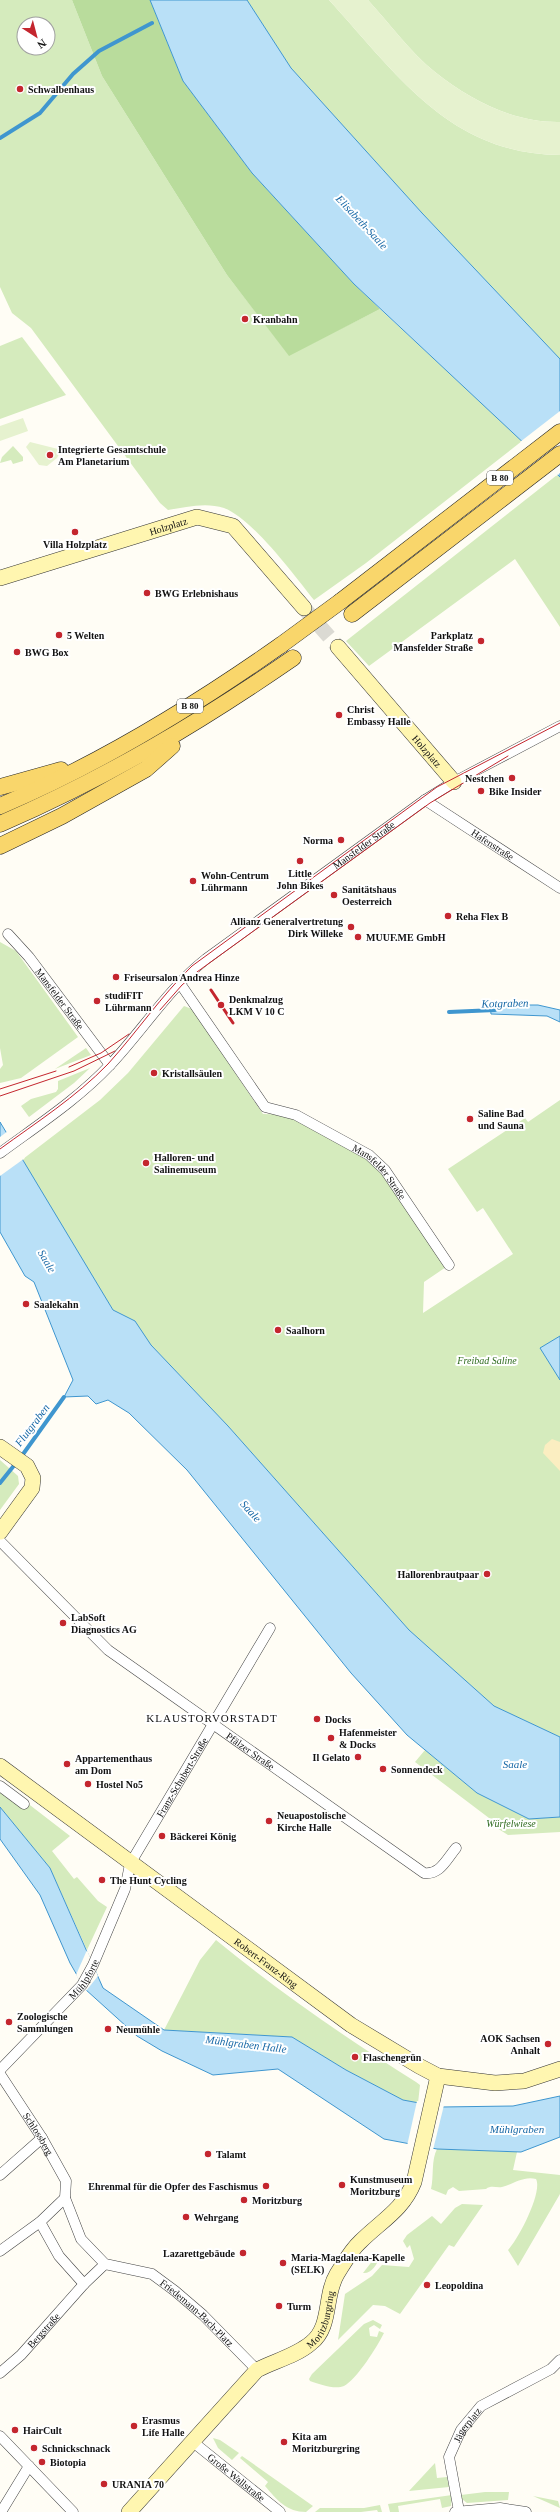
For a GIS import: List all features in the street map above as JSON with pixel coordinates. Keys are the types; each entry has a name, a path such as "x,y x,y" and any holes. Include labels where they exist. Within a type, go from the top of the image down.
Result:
{"main road":[{"name":"B 80","path":"0,806 95,760 158,726 227,683 341,601 560,432"},
{"name":"B 80","path":"352,614 560,454"},
{"path":"225,705 281,644"},
{"name":"B 80","path":"0,824 104,776 195,724 293,658"},
{"path":"0,846 62,816 146,769 195,724"},
{"path":"0,786 95,760"}],"street":[{"name":"Holzplatz","path":"0,578 197,516 233,526 304,608"},
{"name":"Holzplatz","path":"338,647 454,782"},
{"name":"Mansfelder Straße","path":"0,1153 75,1097 110,1065 179,982 206,959 425,800 454,782 560,726"},
{"name":"Hafenstraße","path":"425,800 560,888"},
{"name":"Mansfelder Straße","path":"8,934 29,957 110,1065"},
{"name":"Mansfelder Straße","path":"179,982 265,1107 296,1115 369,1155 385,1170 449,1265"},
{"path":"0,1532 32,1488 33,1478 27,1466 5,1451"},
{"name":"Pfälzer Straße","path":"0,1541 108,1650 424,1873 431,1874 438,1871 456,1848"},
{"name":"Franz-Schubert-Straße","path":"130,1864 270,1628"},
{"name":"Robert-Franz-Ring","path":"0,1766 130,1864 351,2025 438,2076 502,2082 524,2081 560,2069"},
{"path":"0,1786 24,1804"},
{"name":"Mühlpforte","path":"0,2070 82,1985 93,1965 125,1889 130,1864"},
{"name":"Schlossberg","path":"0,2074 42,2138 66,2181 65,2198"},
{"name":"Moritzburgring","path":"129,2512 194,2442 257,2370 277,2359 293,2354 312,2343 324,2324 330,2289 337,2274 359,2243 408,2198 419,2161 438,2076"},
{"path":"0,2175 42,2138"},
{"path":"0,2251 40,2222 65,2198 81,2239 105,2264 84,2284 59,2256 40,2222"},
{"name":"Friedemann-Bach-Platz","path":"105,2264 152,2274 203,2315 257,2370"},
{"name":"Bergstraße","path":"0,2374 21,2355 84,2284"},
{"name":"Jägerplatz","path":"457,2512 449,2457 461,2430 481,2406 551,2369 560,2360"},
{"path":"0,2436 73,2512"},
{"name":"Große Wallstraße","path":"194,2442 280,2512"},
{"path":"1,2512 29,2466"},
{"path":"457,2512 500,2508 526,2512"}],"green space":[{"path":"0,0 72,0 102,76 227,275 289,355 380,309 522,441 366,563 314,600 260,535 235,514 224,508 210,505 168,510 160,503 31,328 12,313 0,287"},
{"path":"72,0 150,0 183,81 252,173 354,284 380,309 289,356 227,275 102,76"},
{"path":"247,0 329,0 403,81 428,105 456,125 487,141 521,151 560,155 560,359 422,213 291,68"},
{"path":"329,0 368,0 409,47 435,72 463,92 493,108 526,119 560,122 560,155 521,151 487,141 456,125 428,105 403,81"},
{"path":"368,0 560,0 560,122 526,119 509,114 493,108 463,92 435,72 417,56"},
{"path":"22,337 66,395 0,419 0,346"},
{"path":"23,418 28,431 0,441 0,426"},
{"path":"30,442 58,449 60,452 57,458 47,466 39,465 26,447"},
{"path":"13,446 23,457 23,461 13,464 11,460 0,463 2,457"},
{"path":"557,475 560,477 560,627 515,559 369,666 346,641"},
{"path":"0,942 16,951 78,1037 21,1078 0,1083 0,1069 3,1065 0,1048"},
{"name":"Freibad Saline","path":"184,1006 192,1009 263,1114 296,1115 369,1155 449,1265 424,1282 423,1313 513,1254 483,1208 477,1212 448,1169 525,1118 528,1122 560,1100 560,1737 494,1706 409,1630 228,1426 151,1345 135,1321 113,1310 28,1171 23,1159 100,1100 128,1073"},
{"path":"86,1048 91,1055 55,1069"},
{"path":"90,1068 74,1083 29,1117 21,1106 31,1099 56,1092 58,1089 58,1081"},
{"path":"0,1460 18,1476 19,1484 0,1510"},
{"name":"Würfelwiese","path":"425,1750 477,1793 529,1819 560,1817 560,1832 508,1835 489,1823 489,1818 415,1762"},
{"path":"0,1782 70,1836 52,1851 74,1879 77,1877 98,1901 107,1907 87,1950 50,1868 0,1807"},
{"path":"216,1940 313,2014 420,2085 418,2103 403,2100 346,2070 292,2037 164,2030 200,1960"},
{"path":"437,2149 517,2152 513,2170 560,2175 560,2194 518,2266 508,2250 518,2237 533,2205 536,2194 536,2179 531,2178 502,2187 492,2187 486,2189 459,2191 453,2187 448,2190 446,2195 431,2189 433,2163"},
{"path":"462,2204 483,2205 454,2247 449,2245 400,2314 385,2306 373,2305 338,2340 345,2294 372,2276 382,2265 409,2267 414,2259 410,2245 407,2248 403,2241 407,2235 432,2216 441,2224 455,2208"},
{"path":"377,2255 379,2257 374,2268 369,2272 363,2273"},
{"path":"373,2320 382,2325 380,2329 374,2325 369,2328 370,2336 377,2337 379,2331 384,2333 377,2346 355,2377 344,2386 340,2387 327,2386 310,2381 309,2379 312,2374 364,2324"},
{"path":"213,2438 220,2440 239,2453 232,2460 218,2448"},
{"path":"242,2456 313,2506 306,2512 293,2510 283,2504 265,2486 268,2482 240,2458"},
{"path":"435,2463 437,2478 447,2477 449,2487 409,2491"},
{"path":"485,2492 509,2492 508,2500 467,2503 462,2499 461,2495"},
{"path":"452,2495 451,2506 442,2508 440,2499 398,2506 399,2512 390,2512 388,2504"},
{"path":"533,2496 558,2501 560,2508"},
{"path":"380,2505 382,2512 378,2512 377,2510 361,2512 315,2512 320,2508 364,2508"}],"sand":[{"path":"552,1439 560,1442 560,1471 543,1453 545,1445"}],"water":[{"name":"Elisabeth-Saale","path":"150,0 247,0 291,68 422,213 560,359 560,477 354,284 252,173 183,81"},
{"name":"Kotgraben","path":"490,1005 538,1005 560,1010 560,1022 547,1016 491,1014"},
{"name":"Saale","path":"0,1122 113,1310 135,1321 151,1345 228,1426 409,1630 494,1706 560,1737 560,1817 529,1819 477,1793 407,1735 351,1673 187,1470 129,1413 108,1400 96,1404 88,1396 64,1397 73,1380 34,1282 25,1276 0,1232"},
{"path":"560,1336 560,1380 540,1348"},
{"name":"Mühlgraben","path":"0,1807 50,1868 103,1988 164,2030 292,2037 346,2070 403,2100 441,2107 513,2106 560,2096 560,2137 521,2152 437,2149 384,2139 278,2069 213,2075 162,2051 137,2036 85,1989 70,1963 40,1895 0,1839"}],"pier":[{"path":"560,411 560,473 556,476 520,442"},
{"path":"8,1131 25,1158 0,1176 0,1137"},
{"path":"87,1950 98,1976 86,1991 76,1975"},
{"path":"417,2101 444,2105 433,2150 407,2146"}],"waterway":[{"path":"0,138 40,113 73,74 99,51 152,23"},
{"name":"Kotgraben","path":"449,1012 495,1010"},
{"name":"Flutgraben","path":"21,1457 64,1397"},
{"name":"Flutgraben","path":"0,1483 16,1463"}],"tunnel":[{"path":"304,608 338,647"}],"tram line":[{"path":"0,1149 56,1109 96,1076 119,1052 170,989 192,966 437,787 560,723"},
{"path":"160,1010 182,985 197,972 430,803 508,756"},
{"path":"69,1067 101,1053 129,1034"},
{"path":"0,1096 74,1071 115,1051"},
{"path":"0,1089 56,1071"}],"railway":[{"path":"211,990 233,1023"}],"place":[{"name":"Schwalbenhaus","path":"20,89"},
{"name":"Kranbahn","path":"245,319"},
{"name":"Integrierte Gesamtschule Am Planetarium","path":"50,455"},
{"name":"Villa Holzplatz","path":"75,532"},
{"name":"BWG Erlebnishaus","path":"147,593"},
{"name":"5 Welten","path":"59,635"},
{"name":"Parkplatz Mansfelder Straße","path":"481,641"},
{"name":"BWG Box","path":"17,652"},
{"name":"Christ Embassy Halle","path":"339,715"},
{"name":"Nestchen","path":"512,778"},
{"name":"Bike Insider","path":"481,791"},
{"name":"Norma","path":"341,840"},
{"name":"Little John Bikes","path":"300,861"},
{"name":"Wohn-Centrum Lührmann","path":"193,881"},
{"name":"Sanitätshaus Oesterreich","path":"334,895"},
{"name":"Reha Flex B","path":"448,916"},
{"name":"Allianz Generalvertretung Dirk Willeke","path":"351,927"},
{"name":"MUUF.ME GmbH","path":"358,937"},
{"name":"Friseursalon Andrea Hinze","path":"116,977"},
{"name":"studiFIT Lührmann","path":"97,1001"},
{"name":"Denkmalzug LKM V 10 C","path":"221,1005"},
{"name":"Kristallsäulen","path":"154,1073"},
{"name":"Saline Bad und Sauna","path":"470,1119"},
{"name":"Halloren- und Salinemuseum","path":"146,1163"},
{"name":"Saalekahn","path":"26,1304"},
{"name":"Saalhorn","path":"278,1330"},
{"name":"Hallorenbrautpaar","path":"487,1574"},
{"name":"LabSoft Diagnostics AG","path":"63,1623"},
{"name":"Docks","path":"317,1719"},
{"name":"Hafenmeister & Docks","path":"331,1738"},
{"name":"Il Gelato","path":"358,1757"},
{"name":"Appartementhaus am Dom","path":"67,1764"},
{"name":"Sonnendeck","path":"383,1769"},
{"name":"Hostel No5","path":"88,1784"},
{"name":"Neuapostolische Kirche Halle","path":"269,1821"},
{"name":"Bäckerei König","path":"162,1836"},
{"name":"The Hunt Cycling","path":"102,1880"},
{"name":"Zoologische Sammlungen","path":"9,2022"},
{"name":"Neumühle","path":"108,2029"},
{"name":"AOK Sachsen Anhalt","path":"548,2044"},
{"name":"Flaschengrün","path":"355,2057"},
{"name":"Talamt","path":"208,2154"},
{"name":"Kunstmuseum Moritzburg","path":"342,2185"},
{"name":"Ehrenmal für die Opfer des Faschismus","path":"266,2186"},
{"name":"Moritzburg","path":"244,2200"},
{"name":"Wehrgang","path":"186,2217"},
{"name":"Lazarettgebäude","path":"243,2253"},
{"name":"Maria-Magdalena-Kapelle (SELK)","path":"283,2263"},
{"name":"Leopoldina","path":"427,2285"},
{"name":"Turm","path":"279,2306"},
{"name":"Erasmus Life Halle","path":"134,2426"},
{"name":"HairCult","path":"15,2430"},
{"name":"Kita am Moritzburgring","path":"284,2442"},
{"name":"Schnickschnack","path":"34,2448"},
{"name":"Biotopia","path":"42,2462"},
{"name":"URANIA 70","path":"104,2484"}],"district":[{"name":"KLAUSTORVORSTADT","path":"212,1718"}],"water label":[{"name":"Mühlgraben Halle","path":"246,2044"}]}
